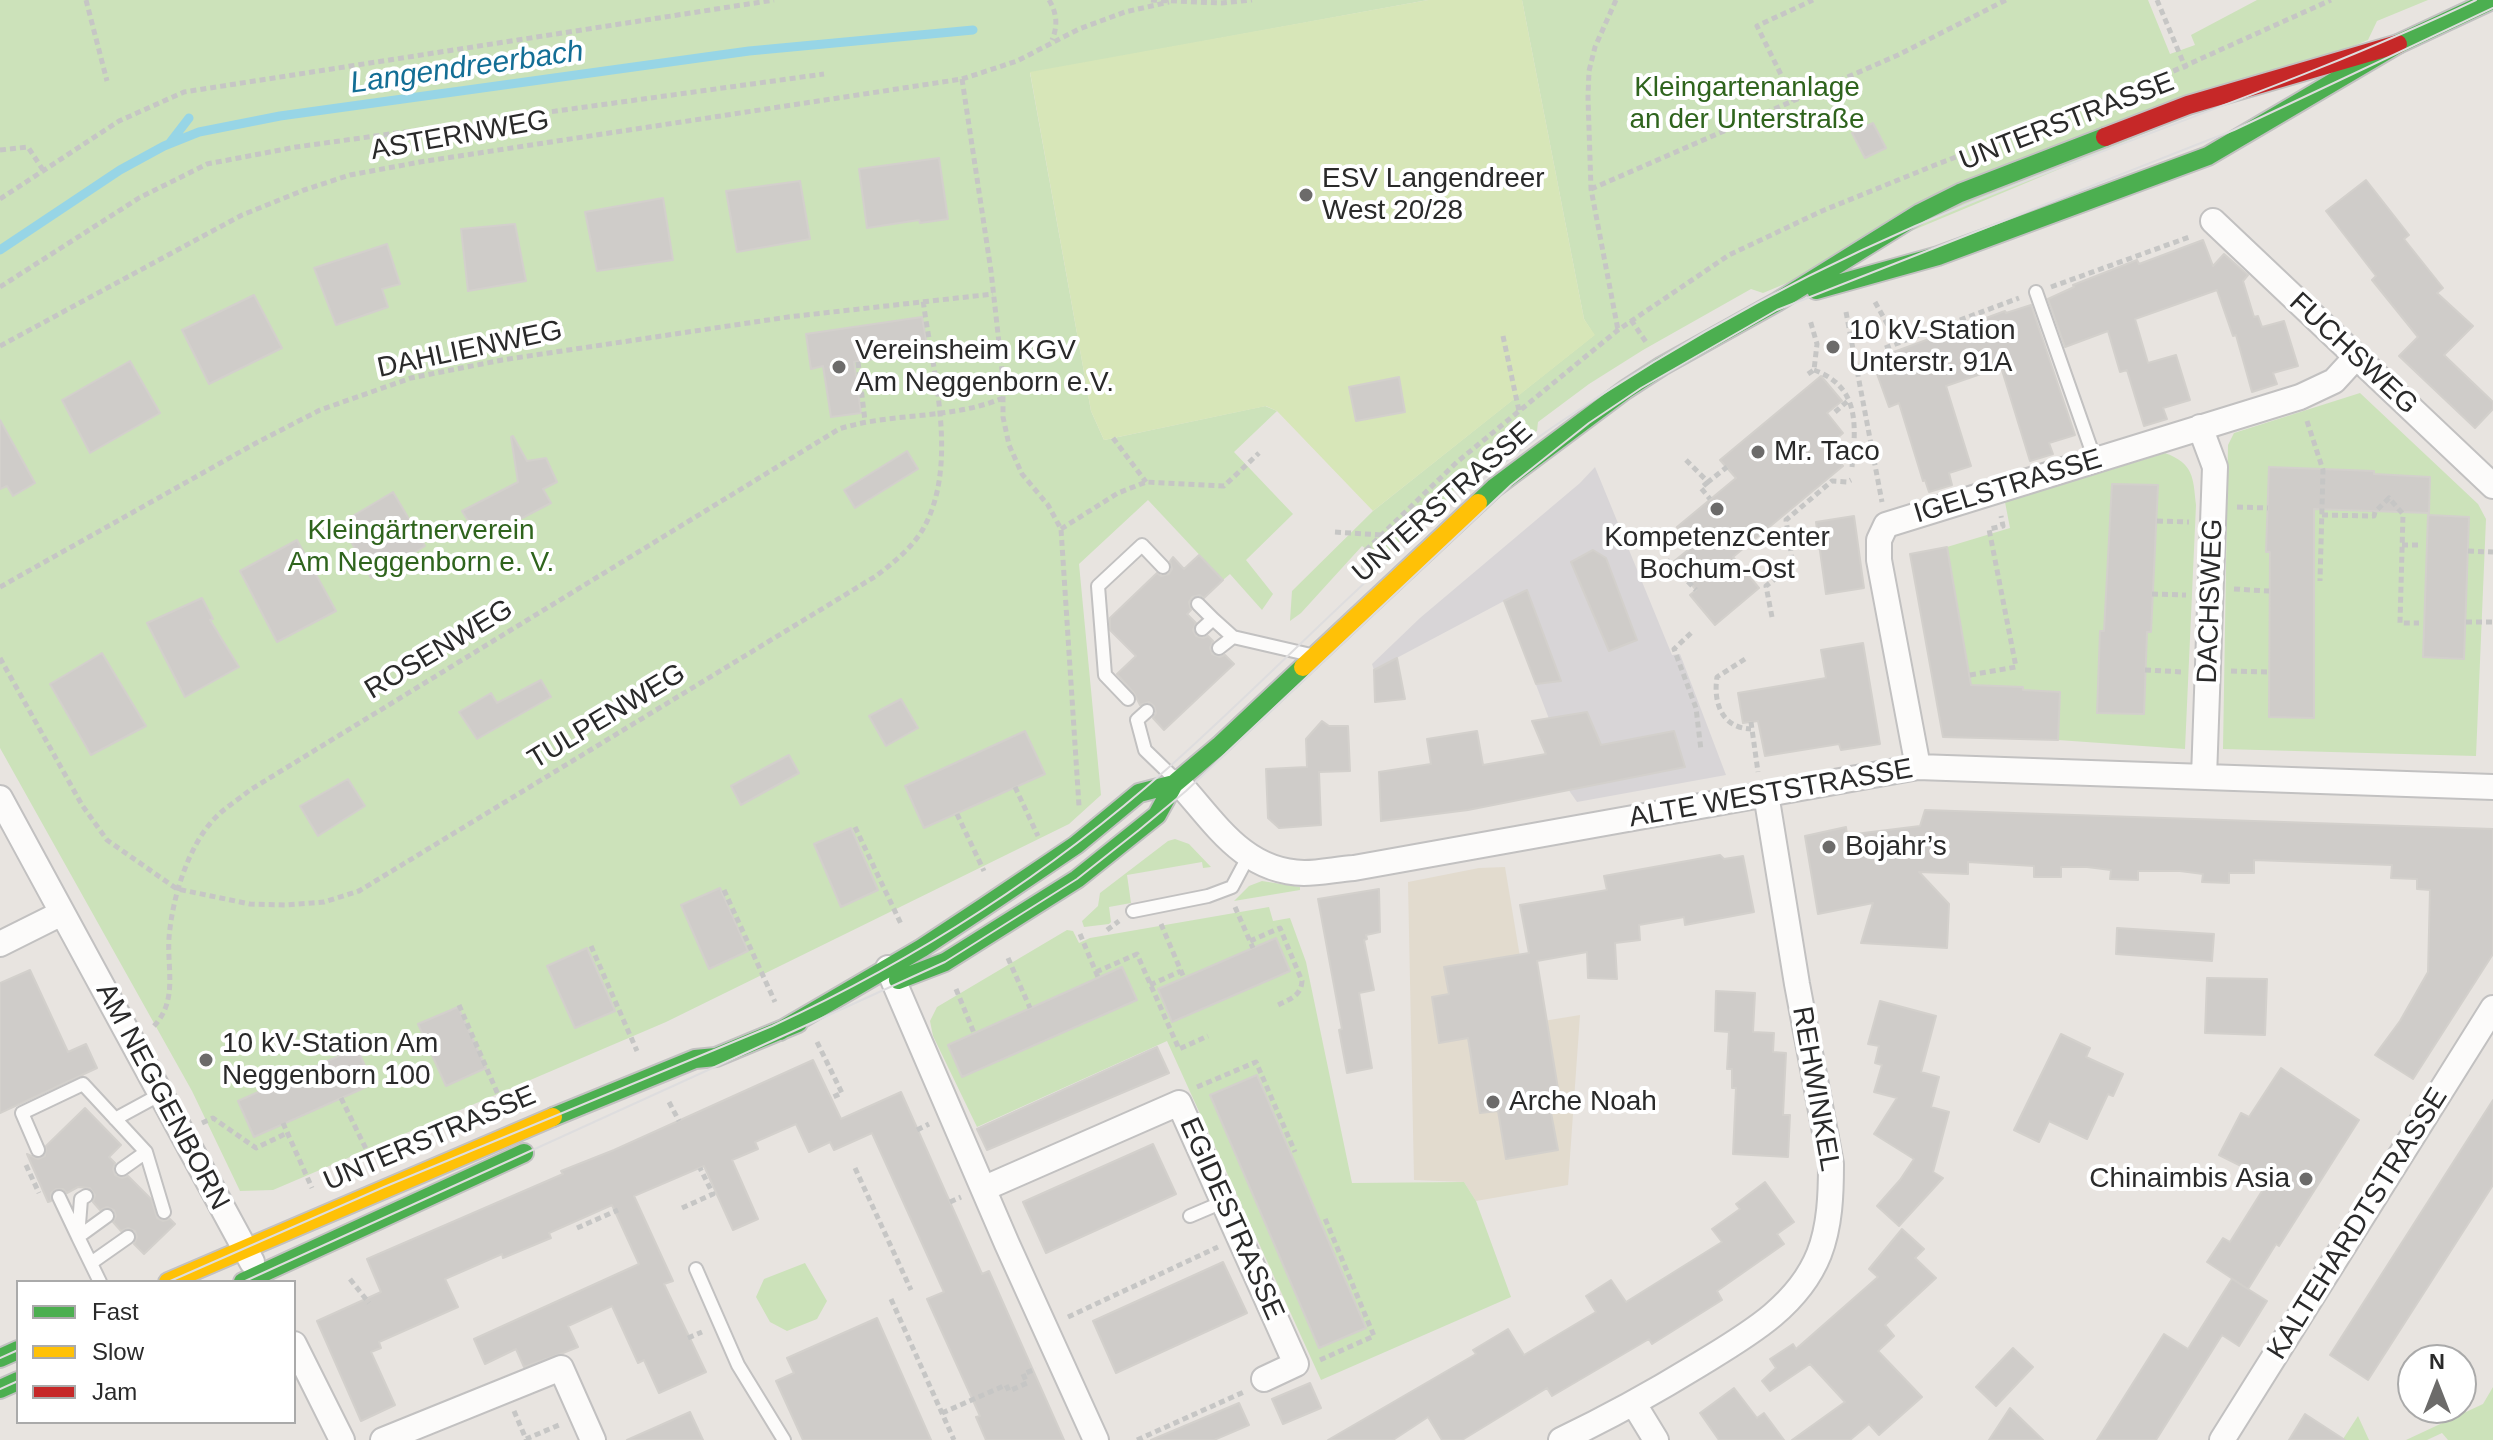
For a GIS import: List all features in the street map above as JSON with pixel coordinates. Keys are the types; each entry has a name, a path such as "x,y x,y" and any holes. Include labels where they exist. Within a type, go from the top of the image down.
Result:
{"main road":[{"name":"UNTERSTRASSE","path":"1777,302 1938,256 2208,156 2398,44 2492,0"},
{"name":"UNTERSTRASSE","path":"780,1031 891,975 945,962 1077,879 1157,815 1176,783 1440,536 1506,479 1625,390 1777,302 1920,213 1960,193 2188,105 2398,44"},
{"name":"UNTERSTRASSE","path":"173,1280 515,1132 695,1059 716,1057 807,1019 891,975 1087,837 1139,793 1176,783"},
{"name":"UNTERSTRASSE","path":"608,1115 701,1074 716,1057"},
{"name":"UNTERSTRASSE","path":"255,1280 541,1145"}],"street":[{"name":"FUCHSWEG","path":"2213,221 2493,486"},
{"name":"IGELSTRASSE","path":"1918,767 1879,560 1879,540 1886,525 2300,397 2334,381 2356,357"},
{"name":"DACHSWEG","path":"2200,427 2215,467 2204,777"},
{"path":"2492,787 2493,765"},
{"name":"ALTE WESTSTRASSE","path":"1176,783 1218,830 1248,857 1273,868 1303,873 1354,868 1918,767 2492,787"},
{"name":"REHWINKEL","path":"1561,1440 1634,1404 1757,1329 1784,1305 1807,1276 1819,1254 1827,1225 1831,1164 1766,794"},
{"name":"AM NEGGENBORN","path":"0,798 244,1249 255,1280"},
{"path":"0,944 62,913"},
{"path":"891,975 1096,1440"},
{"name":"KALTEHARDTSTRASSE","path":"2222,1440 2493,1008"},
{"name":"EGIDESTRASSE","path":"985,1188 1179,1103 1296,1364"},
{"path":"296,1348 342,1440"},
{"path":"1264,1379 1296,1364"},
{"path":"383,1440 561,1368 593,1440"},
{"path":"1634,1404 1656,1440"}],"lane":[{"path":"2036,292 2095,460"},
{"path":"1163,567 1142,545 1098,586 1105,675 1130,697 1142,716 1145,750 1176,783"},
{"path":"1198,604 1233,637 1314,656"},
{"path":"1202,629 1213,619"},
{"path":"1219,648 1233,637"},
{"path":"1133,911 1208,896 1232,887 1248,857"},
{"path":"38,1150 22,1113 83,1084 146,1152 164,1212"},
{"path":"115,1119 161,1094"},
{"path":"122,1169 146,1152"},
{"path":"142,1190 155,1180"},
{"path":"78,1237 81,1199 86,1196"},
{"path":"59,1197 99,1280"},
{"path":"1190,1216 1223,1202"},
{"path":"78,1237 107,1216"},
{"path":"91,1263 128,1237"},
{"path":"696,1269 738,1365 784,1440"}],"path":[{"path":"86,0 107,81"},
{"path":"0,199 119,121 184,92 774,0"},
{"path":"1049,0 1056,19 1056,30 1051,41"},
{"path":"1151,0 1221,3 1252,0"},
{"path":"1616,0 1595,47 1589,71 1591,189 1618,330"},
{"path":"1794,101 1757,26 1813,0"},
{"path":"1591,189 1898,55 2006,0"},
{"path":"2157,0 2185,68"},
{"path":"1366,550 1457,462 1618,330 1729,255 1935,165 2185,68 2331,0"},
{"name":"ASTERNWEG","path":"0,346 242,215 350,175 962,79 1017,61 1051,41 1125,12 1169,2"},
{"path":"0,287 139,198 207,164 296,147 824,74"},
{"path":"962,79 993,294 1003,417 1009,445 1022,474 1048,505 1061,529 1076,792 1087,837"},
{"path":"0,150 28,147 43,170"},
{"path":"1861,277 1898,343"},
{"path":"1842,283 1886,525"},
{"name":"DAHLIENWEG","path":"0,587 256,443 320,410 379,387 444,370 517,357 923,300 993,294"},
{"name":"TULPENWEG","path":"177,889 250,904 286,905 324,902 359,891 863,585 901,556 923,529 936,499 940,478 941,414 923,300"},
{"path":"1816,334 1811,372 1831,377 1850,399 1855,435 1852,467"},
{"path":"1503,336 1519,411"},
{"path":"858,362 865,421"},
{"path":"2300,397 2323,470 2320,581"},
{"name":"ROSENWEG","path":"132,1038 155,1025 167,1009 170,995 169,937 177,889 198,843 215,818 250,790 839,429 865,421 977,408 1003,398"},
{"path":"1835,412 1850,399"},
{"path":"1113,438 1146,482"},
{"path":"1061,529 1118,493 1146,482 1224,486 1259,453"},
{"path":"1686,460 1708,482"},
{"path":"1710,499 1701,488 1727,467"},
{"path":"1772,617 1766,586 1793,565 1786,520 1831,478 1851,480"},
{"path":"1970,675 2016,667 1989,529 2003,526 1996,491"},
{"path":"2322,515 2374,516 2389,498 2403,514 2400,623 2419,623"},
{"path":"1335,532 1382,535"},
{"path":"2402,545 2420,545"},
{"path":"2468,551 2493,552"},
{"path":"1667,560 1696,590"},
{"path":"2212,588 2269,591"},
{"path":"2466,622 2493,622"},
{"path":"1691,633 1674,649 1696,708 1701,750"},
{"path":"0,658 82,805 107,840 177,889"},
{"path":"1745,659 1717,677 1716,687 1721,715 1736,727 1751,725 1758,770 1766,794"},
{"path":"2145,670 2270,672"},
{"path":"1015,787 1038,836"},
{"path":"957,814 982,866"},
{"path":"855,827 897,916"},
{"path":"724,890 763,976"},
{"path":"1234,906 1253,948"},
{"path":"1154,907 1184,978"},
{"path":"1250,941 1280,928 1302,981 1296,997 1278,1005"},
{"path":"996,931 1030,1008"},
{"path":"1080,934 1097,975 1137,954 1179,1049 1208,1036"},
{"path":"591,946 631,1037"},
{"path":"945,962 974,1033"},
{"path":"1150,985 1181,971"},
{"path":"459,1005 499,1097"},
{"path":"807,1019 842,1093 831,1098"},
{"path":"1179,1103 1188,1091 1256,1062 1295,1152"},
{"path":"341,1098 369,1155"},
{"path":"182,1133 213,1118 256,1148 287,1133"},
{"path":"283,1123 309,1181"},
{"path":"682,1208 713,1194 700,1168"},
{"path":"855,1168 911,1290"},
{"path":"577,1228 618,1210"},
{"path":"1296,1364 1314,1363 1374,1336 1324,1216"},
{"path":"1045,1329 1239,1237"},
{"path":"350,1279 369,1303"},
{"path":"891,1299 954,1440"},
{"path":"942,1413 1006,1385 1009,1391 1027,1383 1023,1374 1036,1368 1047,1394 1071,1384"},
{"path":"1137,1440 1254,1387 1264,1379"},
{"path":"526,1439 582,1415"}],"shaded area":[{"path":"1595,467 1672,655 1680,654 1726,775 1577,802 1568,789 1559,745 1504,601 1374,670 1372,664 1420,618"},
{"name":"Arche Noah","path":"1505,867 1531,1023 1580,1015 1568,1185 1476,1201 1464,1182 1414,1180 1408,882 1479,868"}],"green space":[{"name":"Kleingärtnerverein Am Neggenborn e. V.","path":"0,0 1428,0 1030,73 1091,411 1104,440 1265,406 1277,411 1234,452 1293,514 1246,560 1273,594 1262,610 1230,574 1223,580 1148,500 1079,564 1101,795 1069,824 666,1022 273,1190 240,1191 192,1091 0,748"},
{"name":"ESV Langendreer West 20/28","path":"1428,0 1522,0 1584,319 1595,335 1373,511 1277,411 1266,406 1104,440 1091,411 1030,72"},
{"name":"Kleingartenanlage an der Unterstraße","path":"1522,0 2148,0 2170,54 2195,45 2191,35 2257,0 2428,0 2377,21 2368,40 1763,293 1751,289 1589,384 1538,422 1537,431 1524,432 1454,483 1453,495 1380,559 1362,546 1290,621 1292,591 1373,511 1594,335 1584,319"},
{"path":"2360,393 2478,504 2486,519 2476,756 2223,749 2228,445 2234,433"},
{"path":"2165,453 2187,467 2196,505 2185,749 2058,740 2060,692 1981,685 1972,689 1947,547 2010,528 2005,502"},
{"path":"1175,839 1189,844 1211,867 1203,868 1202,862 1127,875 1131,903 1109,907 1109,924 1084,927 1082,921 1098,906 1100,893 1168,841"},
{"path":"1262,881 1300,887 1300,890 1234,901 1249,886"},
{"path":"1269,907 1273,921 1290,918 1306,962 1352,1183 1464,1182 1476,1201 1511,1297 1321,1380 1167,1041 977,1127 933,1036 930,1021 937,1007 1067,930 1073,931 1079,943 1090,938"},
{"path":"805,1263 827,1301 817,1319 787,1331 770,1322 756,1297 764,1279"},
{"path":"2493,1387 2493,1440 2448,1440 2442,1433 2427,1440 2406,1440 2440,1424 2477,1424 2477,1407 2483,1404"},
{"path":"2358,1416 2369,1440 2342,1440 2343,1439"}],"building":[{"path":"1873,123 1886,148 1865,158 1852,133"},
{"path":"939,158 948,219 867,228 859,169"},
{"path":"2366,180 2409,235 2404,239 2443,288 2437,293 2473,326 2444,355 2493,402 2493,409 2475,428 2399,356 2418,337 2372,280 2376,276 2326,211"},
{"path":"800,181 810,239 737,252 726,191"},
{"path":"663,198 673,260 597,271 585,212"},
{"path":"515,224 526,281 468,291 461,229"},
{"path":"2203,240 2213,266 2224,254 2248,275 2243,281 2254,317 2258,316 2262,327 2284,321 2298,366 2273,373 2277,384 2252,392 2236,335 2233,336 2217,290 2135,319 2148,363 2176,355 2190,400 2163,408 2167,419 2144,426 2127,370 2120,372 2108,331 2065,347 2048,299 2073,285 2137,260 2139,264"},
{"path":"387,244 400,284 382,289 388,307 336,325 314,268"},
{"path":"254,295 282,348 209,384 182,330"},
{"path":"2031,305 2075,435 2049,443 2053,454 2030,461 2001,367 1946,386 1971,466 1949,473 1952,485 1929,492 1899,403 1889,407 1872,360 2005,311"},
{"name":"Vereinsheim KGV Am Neggenborn e.V.","path":"922,317 928,351 854,362 861,413 831,417 823,366 811,369 806,334"},
{"path":"130,361 160,413 90,453 62,400"},
{"path":"1821,376 1842,401 1827,413 1843,433 1827,447 1843,466 1733,557 1759,588 1715,625 1690,595 1696,590 1673,562 1693,546 1677,527 1736,478 1720,460"},
{"path":"1399,377 1405,412 1356,421 1349,387"},
{"path":"0,420 35,483 13,496 7,486 0,489"},
{"path":"513,436 527,461 546,458 557,482 543,489 551,503 480,540 462,511 518,482"},
{"path":"907,451 918,469 855,508 844,490"},
{"path":"2269,467 2374,471 2374,474 2430,477 2429,513 2314,509 2314,718 2269,717 2270,552 2266,552"},
{"path":"2112,484 2158,485 2144,714 2097,713"},
{"path":"393,492 425,546 371,578 341,523"},
{"path":"2428,515 2469,517 2464,659 2423,657"},
{"path":"1854,516 1864,588 1826,594 1816,522"},
{"path":"297,540 336,611 277,642 240,571"},
{"path":"1947,547 1971,685 2060,692 2058,740 1943,737 1910,554"},
{"path":"1593,550 1606,558 1637,640 1609,651 1571,562"},
{"path":"1199,555 1223,580 1204,598 1200,595 1192,597 1189,602 1191,610 1187,614 1196,623 1193,630 1196,636 1208,636 1213,641 1210,648 1212,654 1225,655 1234,664 1164,730 1153,718 1156,713 1154,706 1149,702 1140,705 1117,674 1136,656 1110,630 1110,618 1157,573 1161,576 1169,574 1173,557 1184,569"},
{"path":"1527,590 1561,681 1536,684 1504,601"},
{"path":"202,598 213,619 210,620 239,667 185,697 147,623"},
{"path":"1863,643 1880,744 1841,750 1839,744 1765,756 1758,721 1743,723 1738,693 1826,678 1821,650"},
{"path":"102,653 146,726 91,755 50,684"},
{"path":"1397,658 1405,699 1375,702 1374,670"},
{"path":"541,680 551,697 477,739 459,712 491,693 497,703"},
{"path":"901,699 918,728 886,746 869,716"},
{"path":"1587,712 1601,745 1674,731 1685,767 1468,810 1381,821 1379,772 1431,764 1427,739 1477,731 1483,765 1546,754 1532,721"},
{"path":"1322,721 1329,726 1348,726 1350,771 1319,772 1321,825 1279,828 1268,818 1266,769 1307,767 1306,739"},
{"path":"1025,731 1045,774 924,828 905,786"},
{"path":"789,755 799,773 741,805 731,786"},
{"path":"348,779 365,806 318,836 300,806"},
{"path":"1925,810 2493,829 2493,954 2413,1079 2375,1055 2400,1021 2428,972 2430,890 2417,889 2417,879 2391,878 2392,865 2254,860 2254,873 2229,873 2229,883 2202,882 2203,874 2180,871 2138,871 2138,880 2110,879 2111,870 2087,867 2061,867 2061,877 2034,877 2034,866 1968,862 1968,874 1919,872 1949,904 1947,948 1861,943 1873,903 1818,914 1805,836 1846,827 1847,835 1920,826"},
{"path":"851,828 878,890 841,907 814,844"},
{"path":"1720,855 1724,859 1743,856 1754,912 1685,925 1684,917 1639,925 1640,940 1615,943 1617,979 1588,978 1587,952 1537,961 1560,1101 1549,1102 1558,1150 1506,1159 1498,1111 1480,1113 1468,1038 1439,1043 1432,997 1449,994 1444,967 1529,953 1520,905 1607,890 1604,876"},
{"path":"720,888 748,951 709,969 681,905"},
{"path":"1379,889 1380,932 1366,935 1367,939 1364,940 1374,990 1359,993 1372,1068 1347,1073 1318,899"},
{"path":"2117,928 2214,934 2212,961 2116,954"},
{"path":"1276,938 1290,971 1172,1022 1158,989"},
{"path":"587,948 615,1011 575,1028 547,966"},
{"path":"1122,967 1137,1000 962,1077 948,1045"},
{"path":"30,970 68,1052 86,1044 97,1068 0,1113 0,983"},
{"path":"2207,978 2267,979 2265,1035 2205,1033"},
{"path":"1716,991 1755,993 1753,1032 1774,1033 1773,1052 1786,1053 1783,1115 1790,1115 1788,1157 1733,1154 1736,1088 1732,1088 1732,1069 1727,1069 1729,1032 1715,1031"},
{"path":"1880,1001 1936,1016 1921,1072 1939,1077 1931,1107 1949,1112 1933,1172 1943,1178 1899,1226 1877,1206 1914,1159 1874,1134 1897,1098 1874,1092 1882,1065 1875,1063 1879,1046 1868,1044"},
{"path":"458,1007 486,1068 446,1086 418,1024"},
{"path":"2061,1034 2090,1048 2086,1057 2123,1074 2113,1096 2108,1094 2087,1139 2049,1121 2039,1142 2014,1130"},
{"path":"1157,1047 1169,1073 987,1150 977,1129"},
{"path":"357,1048 373,1084 254,1137 238,1101"},
{"path":"813,1060 841,1119 901,1092 982,1274 989,1271 1064,1440 986,1440 976,1417 980,1416 927,1299 944,1292 872,1133 834,1150 830,1142 809,1152 796,1124 755,1142 758,1149 732,1160 758,1219 733,1230 704,1166 634,1196 673,1281 664,1284 706,1372 659,1393 644,1360 638,1363 612,1306 568,1326 578,1347 524,1367 516,1349 485,1364 474,1339 639,1264 612,1205 549,1233 551,1238 503,1258 502,1254 445,1279 458,1307 379,1342 381,1348 371,1352 395,1405 361,1421 317,1321 381,1292 367,1259"},
{"path":"2281,1068 2359,1120 2248,1289 2207,1262 2223,1238 2230,1242 2269,1180 2219,1155 2241,1113 2249,1117"},
{"path":"1257,1075 1366,1328 1319,1348 1210,1095"},
{"path":"2493,1100 2493,1185 2368,1380 2330,1355"},
{"path":"85,1108 121,1145 109,1157 115,1163 115,1175 122,1178 128,1176 151,1199 157,1218 163,1221 170,1219 175,1224 144,1254 134,1244 137,1237 135,1231 128,1228 121,1231 113,1222 116,1216 114,1210 107,1207 100,1210 93,1202 95,1195 90,1188 78,1187 67,1193 56,1189 48,1202 27,1154 38,1159 45,1156 46,1146"},
{"path":"1153,1144 1176,1194 1046,1253 1023,1202"},
{"path":"1765,1182 1794,1222 1777,1234 1784,1244 1717,1291 1722,1300 1652,1344 1649,1339 1552,1396 1547,1388 1462,1440 1442,1440 1428,1417 1393,1440 1328,1440 1476,1354 1473,1350 1508,1329 1524,1355 1596,1312 1586,1296 1611,1280 1626,1302 1722,1242 1712,1229 1740,1209 1736,1204"},
{"path":"1902,1229 1924,1249 1915,1258 1936,1278 1885,1325 1894,1336 1878,1351 1922,1397 1879,1435 1869,1424 1850,1440 1792,1440 1845,1402 1810,1364 1770,1391 1762,1381 1776,1368 1770,1359 1793,1344 1796,1349 1878,1277 1869,1269"},
{"path":"1223,1262 1247,1313 1116,1373 1093,1321"},
{"path":"2232,1279 2267,1301 2239,1346 2222,1335 2156,1440 2097,1440 2164,1334 2188,1349"},
{"path":"877,1318 931,1440 803,1440 776,1381 794,1373 787,1358"},
{"path":"2013,1348 2033,1367 1996,1406 1976,1387"},
{"path":"1310,1383 1321,1408 1283,1424 1272,1399"},
{"path":"1734,1388 1757,1418 1764,1413 1784,1440 1719,1440 1700,1413"},
{"path":"1239,1403 1249,1425 1214,1440 1151,1440"},
{"path":"2010,1408 2043,1440 1989,1440"},
{"path":"690,1412 703,1440 627,1440"},
{"path":"2305,1414 2345,1440 2289,1440"}],"waterway":[{"name":"Langendreerbach","path":"0,250 120,170 164,146 199,132 280,116 749,51 973,30"},
{"path":"169,144 189,118"}],"tram line":[{"path":"173,1280 384,1187 772,1026 878,973 929,943 1029,878 1123,807 1403,548 1501,465 1602,394 1756,304 1915,226 2352,55 2476,0"},
{"path":"247,1280 945,962 1077,879 1186,791 1511,485 1589,423 1641,388 1777,310 2234,130 2493,8"},
{"path":"0,1358 16,1351"},
{"path":"0,1389 16,1382"}],"traffic: fast":[{"path":"1816,290 1938,256 2208,156 2398,44 2492,0"},
{"path":"1478,503 1625,390 1777,302 1920,213 1960,193 2105,137"},
{"path":"780,1031 922,948 984,907 1076,845 1139,793 1174,784 1303,667"},
{"path":"898,980 945,962 1077,879 1157,815 1174,784"},
{"path":"553,1117 695,1059 716,1057 798,1023"},
{"path":"247,1280 524,1153"},
{"path":"0,1358 16,1351"},
{"path":"0,1389 16,1382"}],"traffic: slow":[{"path":"1303,667 1478,503"},
{"path":"173,1280 553,1117"}],"traffic: jam":[{"path":"2105,137 2188,105 2398,44"}],"place":[{"name":"ESV Langendreer West 20/28","path":"1306,195"},
{"name":"10 kV-Station Unterstr. 91A","path":"1833,347"},
{"name":"Vereinsheim KGV Am Neggenborn e.V.","path":"839,367"},
{"name":"Mr. Taco","path":"1758,452"},
{"name":"KompetenzCenter Bochum-Ost","path":"1717,509"},
{"name":"Bojahr’s","path":"1829,847"},
{"name":"10 kV-Station Am Neggenborn 100","path":"206,1060"},
{"name":"Arche Noah","path":"1493,1102"},
{"name":"Chinaimbis Asia","path":"2306,1179"}]}
